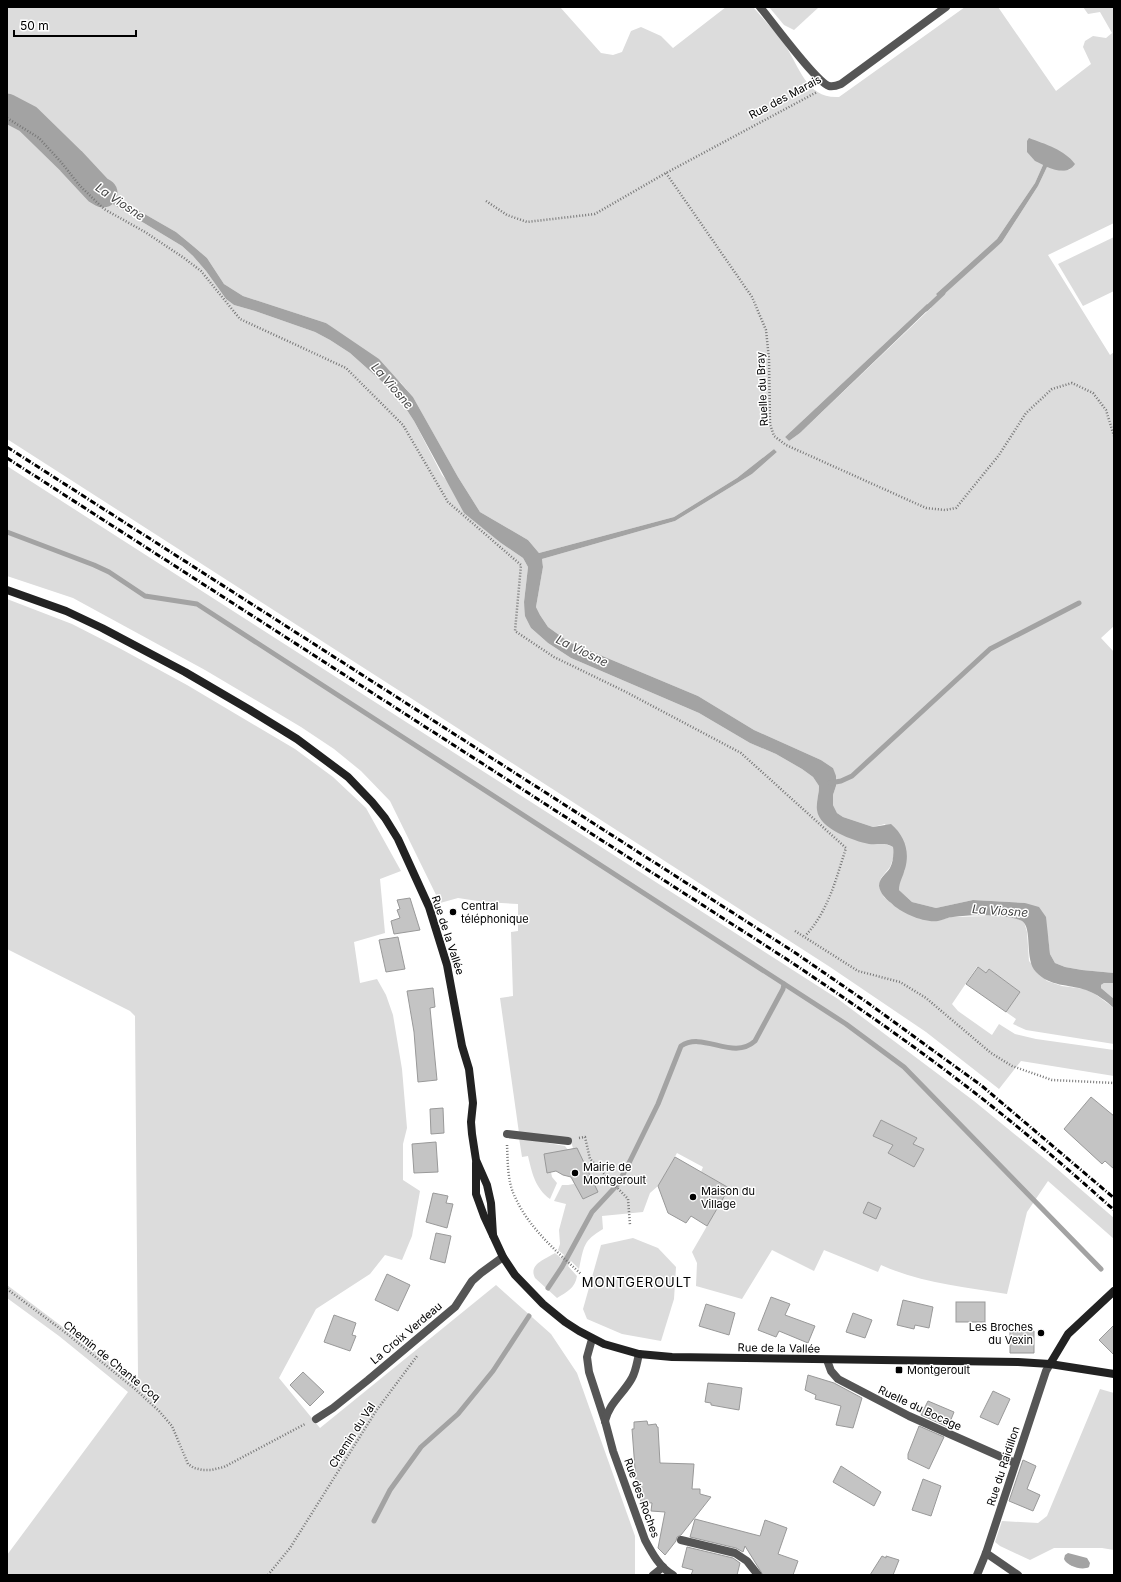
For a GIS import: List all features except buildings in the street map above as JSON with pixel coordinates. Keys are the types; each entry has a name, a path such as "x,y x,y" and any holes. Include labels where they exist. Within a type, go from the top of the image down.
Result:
{"main road":[{"name":"Rue de la Vallée","path":"7,590 66,611 186,672 297,739 348,777 385,818 398,839 429,907 447,965 462,1046 469,1069 473,1103 471,1122 476,1160 476,1194 484,1216 503,1257 515,1275 543,1304 565,1322 592,1339 639,1354 697,1358 1018,1362 1050,1364 1114,1374"},
{"name":"Rue de la Vallée","path":"476,1160 487,1185 491,1203 493,1235"},
{"path":"1050,1364 1068,1334 1114,1291"}],"street":[{"path":"760,7 812,71 828,86"},
{"name":"Rue des Marais","path":"828,86 834,87 841,84 946,7"},
{"path":"507,1134 568,1141"},
{"name":"La Croix Verdeau","path":"316,1419 333,1408 455,1306 472,1282 481,1273 503,1257"},
{"name":"Rue des Roches","path":"592,1339 588,1350 588,1364 613,1451 645,1540 663,1567 673,1575"},
{"path":"605,1421 610,1408 632,1379 635,1373 639,1354"},
{"name":"Ruelle du Bocage","path":"827,1360 831,1371 838,1379 909,1416 1015,1463"},
{"name":"Rue du Raidillon","path":"977,1575 986,1553 1046,1371 1050,1364"},
{"path":"681,1540 735,1553 747,1561 758,1575"},
{"path":"986,1553 1018,1575"},
{"path":"653,1575 663,1567"}],"path":[{"name":"Rue des Marais","path":"666,173 828,86"},
{"path":"7,118 39,138 80,186 104,209 145,232 184,258 200,271 240,319 346,368 403,425 448,502 521,565 515,631 554,656 741,753 846,848 829,900 810,931 805,936"},
{"path":"486,200 508,215 527,222 595,214 666,173"},
{"name":"Ruelle du Bray","path":"666,173 752,297 766,330 769,359 770,424 774,436 786,445 926,508 945,510 956,508 999,455 1026,413 1052,389 1072,384 1093,393 1106,410 1114,436"},
{"path":"795,931 858,971 900,982 926,998 991,1053 1012,1066 1052,1080 1114,1083"},
{"path":"568,1141 585,1137 590,1159 628,1199 630,1224"},
{"path":"507,1144 508,1172 514,1196 534,1228 581,1274"},
{"name":"Chemin de Chante Coq","path":"7,1289 72,1338 135,1389 159,1411 172,1426 188,1464 194,1468 207,1470 224,1467 316,1419"},
{"name":"Chemin du Val","path":"268,1575 290,1548 376,1411 418,1356"}],"shaded area":[{"path":"7,7 560,7 601,53 613,55 622,52 631,31 641,27 661,36 673,48 726,7 753,7 785,45 800,72 812,87 819,93 839,97 965,7 998,7 1056,91 1091,64 1083,47 1085,41 1093,36 1106,38 1112,33 1100,12 1088,14 1083,7 1114,7 1114,223 1048,255 1110,355 1114,352 1114,626 1101,638 1114,652 1114,973 1082,970 1065,967 1055,963 1050,954 1048,937 1025,903 973,900 936,908 912,902 899,890 899,882 905,870 885,824 873,827 843,817 837,813 833,805 833,795 836,786 833,768 821,760 754,730 698,696 569,642 548,627 540,615 536,607 543,567 542,559 675,521 752,474 777,452 774,449 737,478 674,517 539,553 528,540 480,512 458,477 413,397 401,383 326,323 243,296 224,284 207,258 176,232 115,197 100,185 79,161 72,169 96,194 182,246 206,271 226,299 234,305 315,332 330,340 350,353 389,388 403,404 414,421 442,475 501,543 523,558 528,567 524,602 531,628 548,643 571,658 699,713 750,743 776,754 813,777 819,786 817,806 870,844 876,843 893,847 894,856 890,867 881,878 879,886 884,897 893,905 936,921 951,917 989,916 1013,917 1024,922 1027,932 1029,961 1047,981 1062,986 1085,989 1095,994 1114,1008 1114,1044 1026,1030 1013,1024 1016,1019 1006,1012 1020,992 989,969 986,973 977,967 952,1004 958,1011 992,1035 999,1024 1015,1034 1036,1039 1114,1050 1114,1076 1021,1061 999,1089 926,1032 830,967 7,439","holes":["1035,161 1071,169 1063,171 1047,167 1038,186 1002,242 936,294 997,239 1035,183 1043,165","927,304 931,308 800,433 789,441 785,437"]},
{"path":"769,7 819,7 794,30 784,25"},
{"path":"1114,237 1114,291 1083,306 1058,264"},
{"path":"7,466 838,999 974,1101 1114,1218 1114,1239 1048,1181 1027,1212 1007,1294 927,1280 881,1265 878,1272 824,1250 814,1271 772,1250 742,1299 696,1286 697,1263 692,1252 729,1188 701,1172 703,1167 677,1153 658,1186 650,1193 643,1212 602,1216 603,1229 596,1233 585,1245 579,1269 571,1261 568,1266 577,1276 574,1284 567,1292 557,1298 535,1278 533,1273 539,1262 555,1253 561,1258 564,1255 558,1250 560,1244 559,1230 566,1204 554,1201 562,1185 574,1184 570,1176 563,1175 559,1170 551,1172 552,1177 557,1183 550,1199 545,1195 533,1174 528,1156 522,1157 519,1138 565,1146 568,1150 573,1148 571,1142 519,1133 500,998 513,996 511,932 518,931 518,904 484,902 458,898 440,903 390,801 361,771 334,749 301,727 205,670 73,598 7,576"},
{"path":"7,599 72,624 121,649 187,685 295,749 333,777 366,808 401,871 380,879 385,933 354,942 360,983 377,979 386,995 393,1015 402,1069 407,1128 403,1144 403,1180 420,1191 412,1236 402,1260 385,1255 370,1274 316,1309 279,1378 320,1428 496,1285 551,1334 577,1373 635,1536 635,1575 7,1575 7,1555 128,1392 59,1336 7,1298 7,1285 129,1377 136,1379 138,1377 135,1016 130,1011 7,949"},
{"path":"1104,983 1114,983 1114,999 1101,988 1101,985"},
{"path":"633,1238 658,1248 676,1267 674,1299 661,1341 622,1334 587,1319 583,1309 601,1245"},
{"path":"1100,1389 1114,1393 1114,1550 1102,1548 1054,1548 1030,1560 1000,1546 995,1542 1002,1521 1038,1523 1047,1516"}],"water":[{"path":"1029,138 1060,151 1075,164 1069,169 1062,171 1047,167 1038,186 1002,242 940,298 936,294 997,239 1035,183 1043,165 1035,161 1027,152 1027,141"},
{"path":"79,161 100,185 115,197 176,232 193,246 207,258 224,284 243,296 326,323 379,359 413,397 458,477 480,512 528,540 539,553 674,517 737,478 774,449 777,452 752,474 675,521 542,559 543,567 536,607 540,615 548,627 569,642 698,696 754,730 821,760 833,768 836,776 836,786 833,795 833,805 837,813 843,817 873,827 891,824 903,839 907,856 899,890 912,902 936,908 973,900 1025,903 1039,907 1046,917 1050,954 1055,963 1065,967 1082,970 1114,973 1114,983 1104,983 1101,985 1101,988 1114,999 1114,1008 1101,998 1086,990 1053,983 1041,977 1032,967 1027,930 1022,921 1010,917 981,915 951,917 938,921 932,921 920,919 895,907 885,898 879,886 881,878 891,866 893,847 881,844 869,844 846,837 824,823 819,817 817,810 819,786 813,777 776,754 750,743 699,713 571,658 548,643 531,628 525,616 524,602 528,567 523,558 501,543 464,513 414,421 403,404 389,388 350,353 330,340 315,332 234,305 226,299 206,271 182,246 96,194 72,169"},
{"path":"927,304 931,307 800,433 789,441 785,437"},
{"path":"1068,1553 1087,1558 1090,1563 1089,1567 1079,1568 1068,1564 1064,1559 1065,1555"}],"waterway":[{"name":"La Viosne","path":"7,108 28,119 98,190 103,193"},
{"path":"926,309 943,293"},
{"path":"7,532 94,565 109,572 145,596 197,604 846,1024 904,1067 1101,1269"},
{"path":"830,783 841,781 852,776 990,649 1079,603"},
{"path":"548,1288 562,1267 592,1212 618,1184 658,1104 681,1046 690,1042 699,1042 737,1048 746,1046 755,1041 783,989 784,984"},
{"path":"374,1521 390,1490 421,1447 458,1414 493,1371 529,1316"}],"railway":[{"path":"7,447 794,952 868,1003 982,1086 1114,1198"},
{"path":"7,458 836,992 929,1058 993,1107 1046,1150 1114,1210"}],"place":[{"name":"Central téléphonique","path":"453,912"},
{"name":"Mairie de Montgeroult","path":"575,1173"},
{"name":"Maison du Village","path":"693,1197"},
{"name":"Les Broches du Vexin","path":"1041,1333"},
{"name":"Montgeroult","path":"899,1370"}],"district":[{"name":"MONTGEROULT","path":"637,1282"}]}
